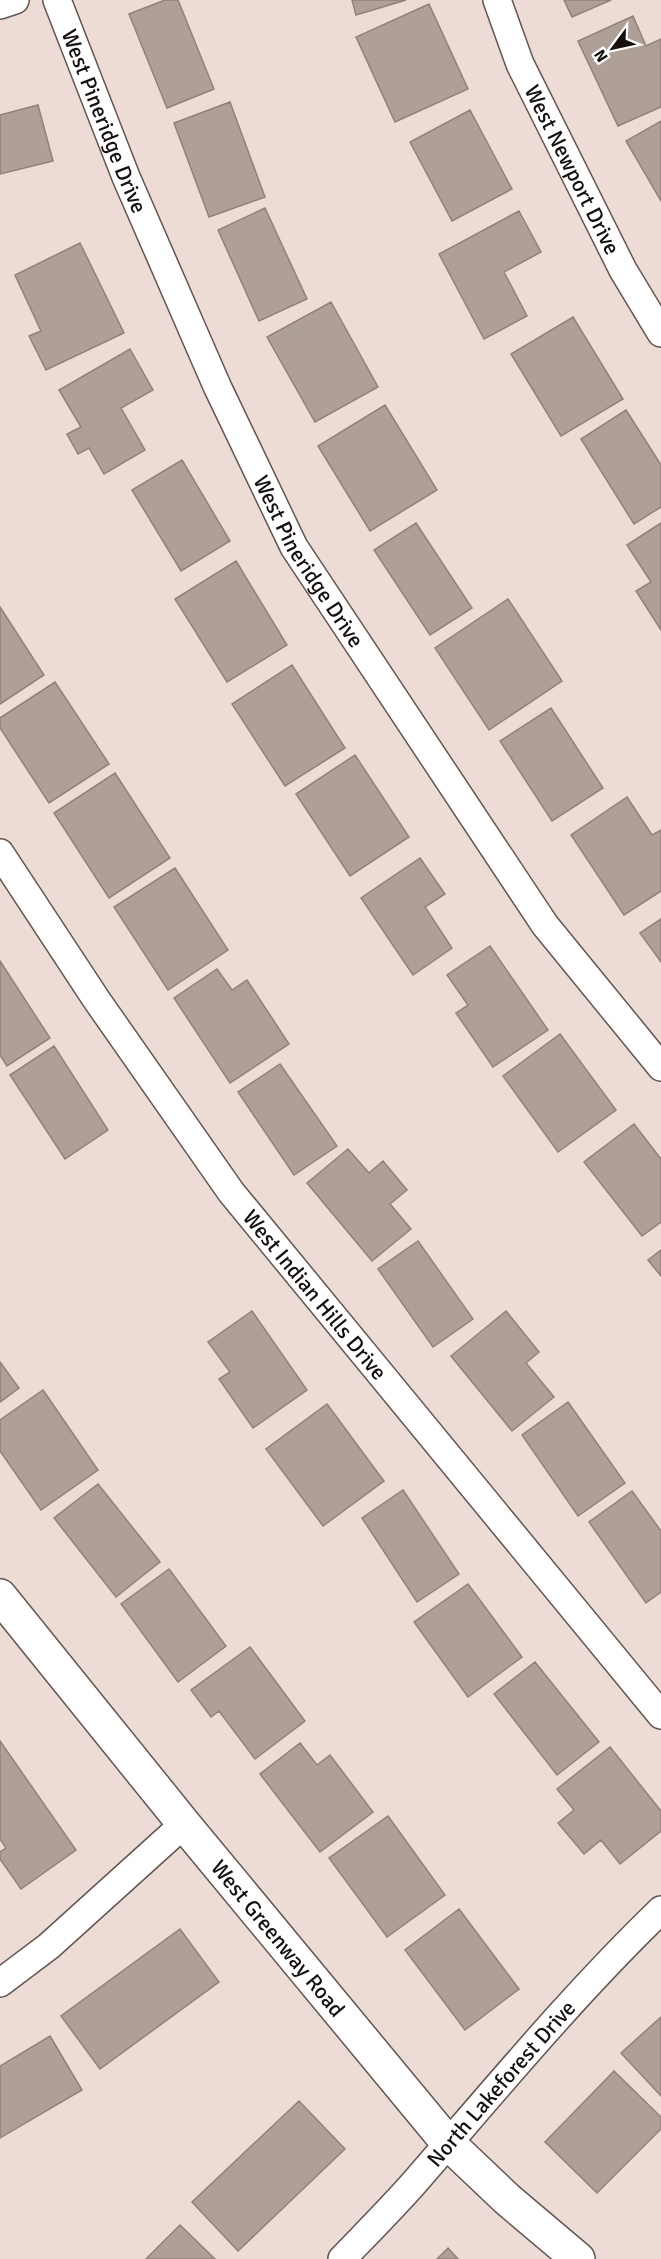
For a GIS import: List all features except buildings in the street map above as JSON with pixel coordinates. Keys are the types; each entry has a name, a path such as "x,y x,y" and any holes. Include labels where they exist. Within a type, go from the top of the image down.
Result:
{"street":[{"path":"0,5 15,0"},
{"name":"West Pineridge Drive","path":"57,0 130,188 217,386 294,547 544,926 661,1067"},
{"name":"West Newport Drive","path":"497,0 520,64 623,270 661,333"},
{"name":"West Indian Hills Drive","path":"0,853 96,999 231,1192 661,1715"},
{"name":"West Greenway Road","path":"0,1596 184,1824 448,2143 507,2199 578,2259"},
{"path":"0,1983 49,1946 184,1824"},
{"name":"North Lakeforest Drive","path":"342,2259 412,2185 627,1942 661,1910"}]}
